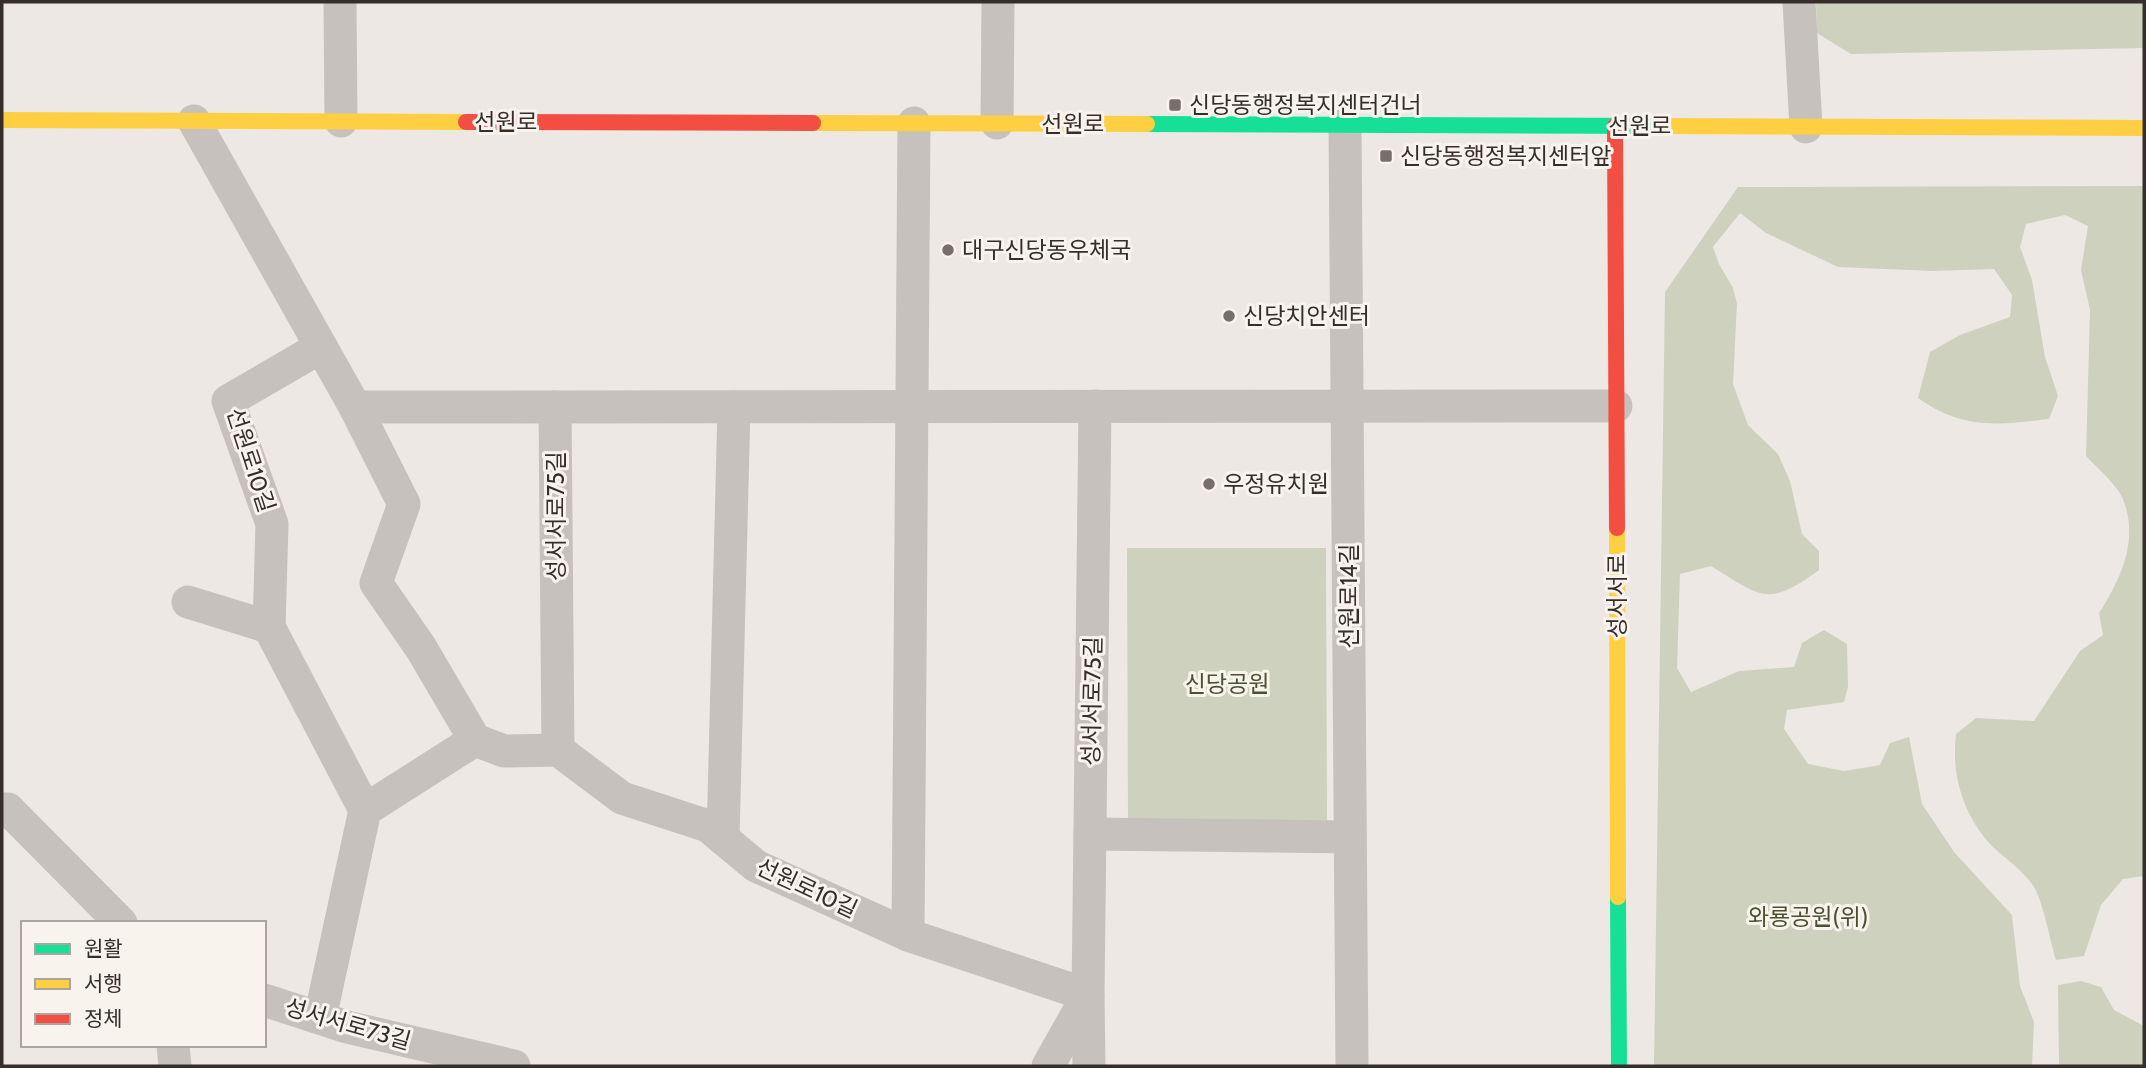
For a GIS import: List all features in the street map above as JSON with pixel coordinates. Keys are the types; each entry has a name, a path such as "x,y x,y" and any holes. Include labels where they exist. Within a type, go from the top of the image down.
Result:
{"main road":[{"name":"선원로","path":"2,120 2144,128"},
{"name":"성서서로","path":"1615,126 1619,1066"}],"street":[{"path":"340,2 341,121"},
{"path":"997,123 998,2"},
{"path":"1799,2 1806,127"},
{"path":"194,121 355,407 404,504 376,583 421,648 475,740 504,751 558,750"},
{"path":"908,935 914,123"},
{"name":"선원로14길","path":"1345,125 1352,1066"},
{"name":"선원로10길","path":"320,347 228,401 272,524 269,626 365,810"},
{"path":"355,407 1616,405"},
{"name":"성서서로75길","path":"1088,995 1095,406"},
{"name":"성서서로75길","path":"555,407 558,750"},
{"path":"723,839 734,407"},
{"path":"188,602 269,626"},
{"path":"320,1018 365,810 475,740"},
{"name":"선원로10길","path":"558,750 622,798 708,826 755,866 908,935 1088,995"},
{"path":"2,809 8,809 119,921"},
{"path":"1090,834 1350,837"},
{"path":"1048,1066 1088,995"},
{"path":"1088,995 1089,1066"},
{"name":"성서서로73길","path":"266,1001 320,1018 514,1066"},
{"path":"173,1047 175,1066"}],"green space":[{"path":"1816,2 2144,2 2144,48 1851,54 1817,33"},
{"name":"와룡공원(위)","path":"2144,186 2144,876 2123,879 2101,905 2084,956 2056,960 2043,910 2032,884 1993,847 1967,808 1958,780 1955,749 1956,734 1976,718 2034,721 2080,651 2103,635 2099,613 2126,558 2129,528 2122,497 2086,456 2090,310 2081,270 2088,226 2065,215 2026,224 2020,247 2032,280 2045,357 2058,396 2049,419 2013,423 1981,423 1950,416 1918,398 1930,352 1960,335 2010,317 2012,295 1994,269 1933,271 1838,267 1766,233 1740,213 1713,247 1733,288 1737,303 1733,384 1748,425 1778,454 1790,481 1802,534 1819,551 1819,570 1802,582 1775,594 1754,591 1711,566 1680,574 1677,668 1691,692 1739,671 1794,667 1802,643 1824,630 1847,644 1848,687 1844,702 1787,710 1784,729 1808,764 1844,771 1880,765 1890,743 1909,737 1922,804 1954,852 2012,915 2020,986 2034,1022 2032,1066 1654,1066 1665,292 1738,187"},
{"name":"신당공원","path":"1127,548 1326,548 1327,820 1128,821"},
{"path":"2081,981 2101,987 2114,1010 2144,1026 2144,1066 2059,1066 2058,985"}],"traffic: fast":[{"path":"1147,124 1662,126"},
{"path":"1618,897 1619,1066"}],"traffic: slow":[{"path":"2,120 466,122"},
{"path":"813,123 1147,124"},
{"path":"1662,126 2144,128"},
{"path":"1617,528 1618,897"}],"traffic: jam":[{"path":"466,122 813,123"},
{"path":"1615,126 1617,528"}],"place":[{"name":"신당동행정복지센터건너","path":"1175,105"},
{"name":"신당동행정복지센터앞","path":"1386,156"},
{"name":"대구신당동우체국","path":"948,250"},
{"name":"신당치안센터","path":"1229,316"},
{"name":"우정유치원","path":"1209,484"}]}
